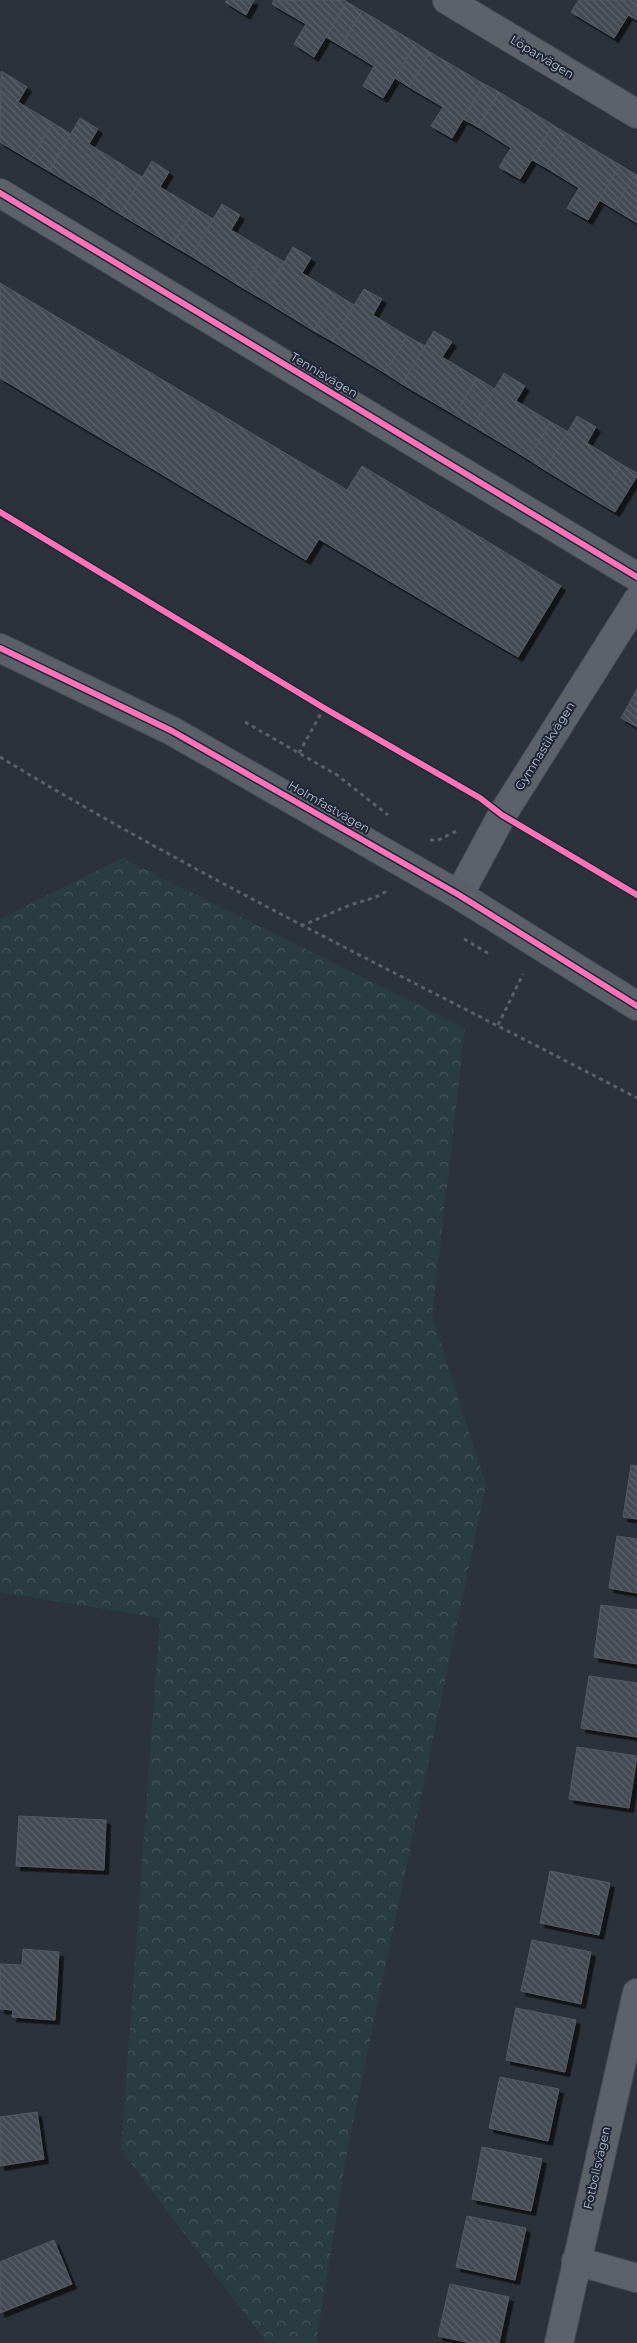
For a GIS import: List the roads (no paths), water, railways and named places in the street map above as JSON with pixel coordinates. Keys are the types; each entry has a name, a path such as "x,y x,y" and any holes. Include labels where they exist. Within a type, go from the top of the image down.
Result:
{"street":[{"name":"Löparvägen","path":"447,0 637,114"},
{"name":"Tennisvägen","path":"0,193 637,577"},
{"name":"Gymnastikvägen","path":"459,895 502,815 637,601"},
{"name":"Holmfastvägen","path":"0,648 172,731 459,895 637,1006"},
{"name":"Fotbollsvägen","path":"559,2343 637,1994"},
{"path":"576,2261 637,2278"}]}
